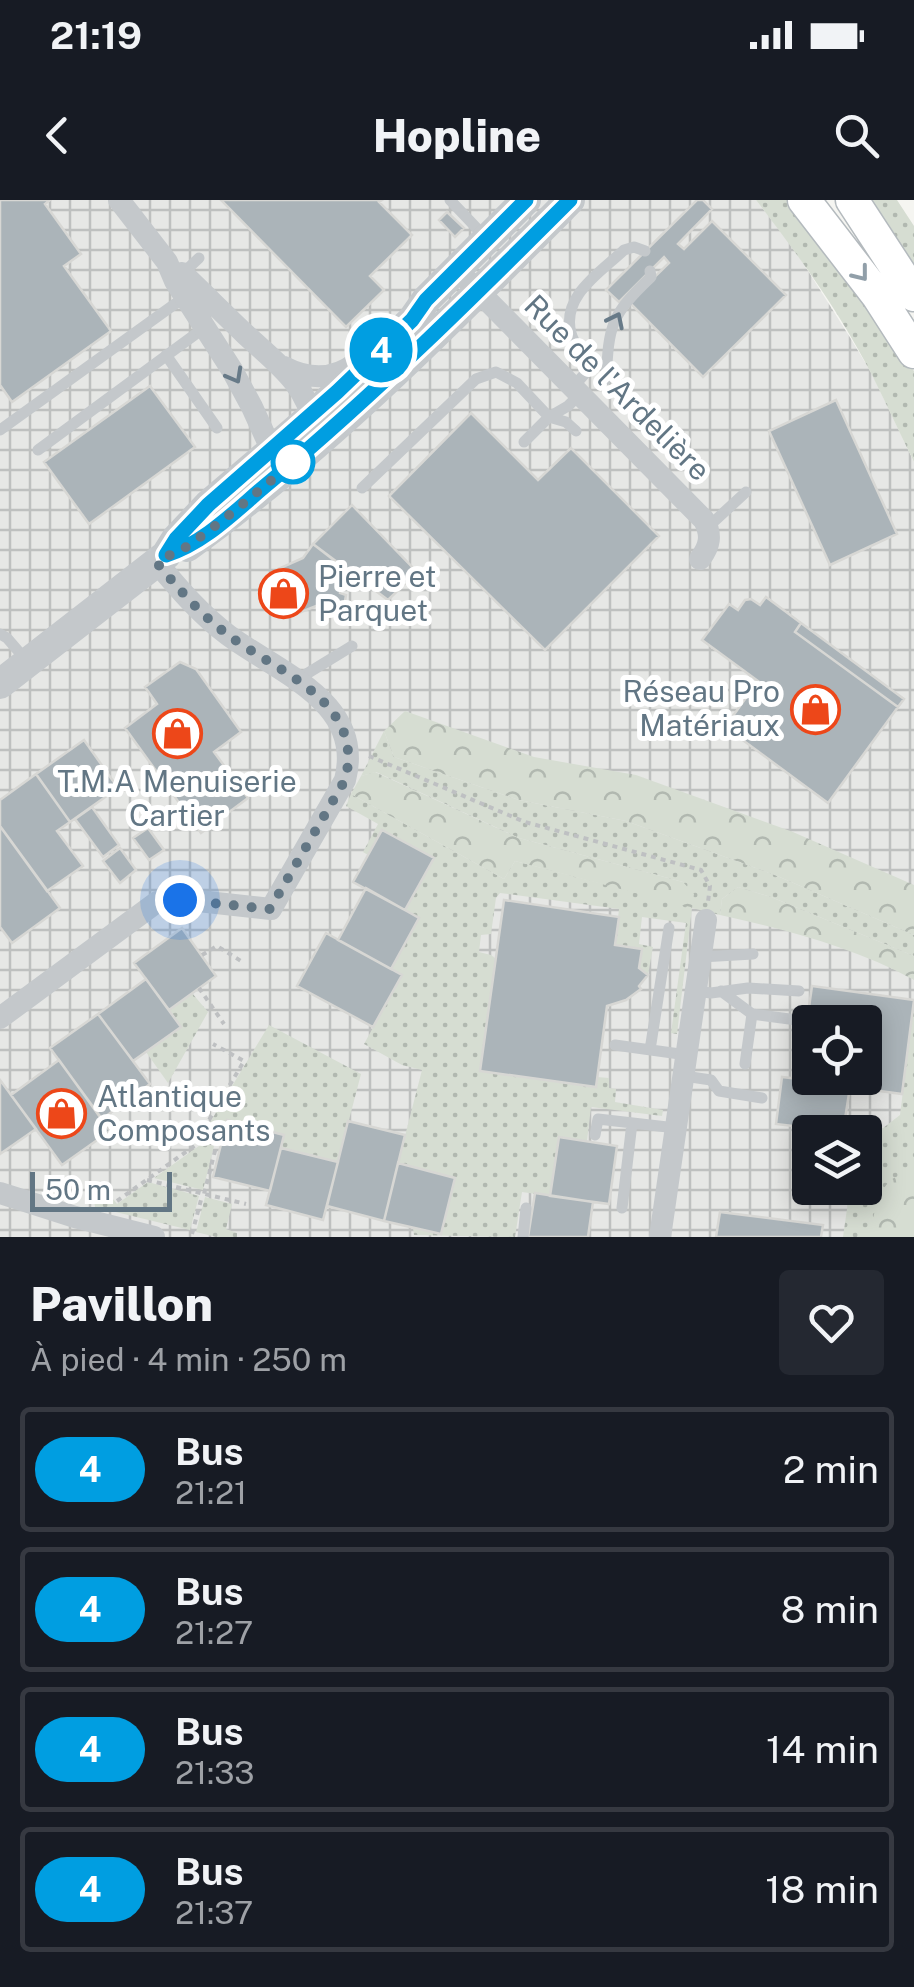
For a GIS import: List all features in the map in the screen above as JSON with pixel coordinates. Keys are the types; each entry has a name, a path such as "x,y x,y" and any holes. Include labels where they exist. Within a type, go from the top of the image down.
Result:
{"main road":[{"path":"804,200 878,296 914,352"},
{"path":"852,200 914,296"}],"street":[{"path":"120,200 185,276 215,320 276,461"},
{"path":"0,684 162,559 222,522 276,461 313,429 426,300 526,200"},
{"path":"313,429 356,408 570,200"},
{"name":"Rue de l'Ardelière","path":"456,269 704,520 709,543 700,559"},
{"path":"215,320 293,372 327,376 348,369 426,300"},
{"path":"283,366 302,392 313,429"},
{"path":"0,1018 157,902 172,899 270,909 345,780 350,753 341,722 328,706 198,610 162,559"},
{"path":"660,1237 706,916"},
{"path":"0,1193 71,1227 154,1237"}],"lane":[{"path":"450,200 509,262"},
{"path":"524,442 549,417 568,406 590,368 570,330 570,311 579,292 624,250 634,247 645,252"},
{"path":"606,380 608,334 624,303 651,276 650,271"},
{"path":"0,430 185,276"},
{"path":"38,450 215,320"},
{"path":"166,355 217,428"},
{"path":"362,488 476,379 496,372 517,383 549,417 566,422 576,431"},
{"path":"708,527 746,492"},
{"path":"0,634 28,663"},
{"path":"295,680 352,646"},
{"path":"650,1050 669,928"},
{"path":"701,957 753,954"},
{"path":"696,990 799,991"},
{"path":"722,991 752,1014 792,1019"},
{"path":"744,1064 752,1014"},
{"path":"615,1045 650,1050 685,1065 711,1080 719,1091 762,1098"},
{"path":"595,1135 598,1119 676,1128"},
{"path":"622,1208 632,1123"},
{"path":"523,1237 526,1208"}],"path":[{"path":"362,756 371,756 525,822 701,870 710,886 706,916"},
{"path":"202,955 217,946 241,961"},
{"path":"199,988 224,1024"},
{"path":"117,1201 202,1138 244,1061 213,1044"},
{"path":"170,1120 178,1129 218,1143 192,1234"},
{"path":"147,1180 246,1204"}],"shaded area":[{"path":"0,200 756,200 793,247 851,339 914,462 914,1237 0,1237"}],"green space":[{"path":"756,200 787,200 914,371 914,462 847,331"},
{"path":"869,200 897,200 914,226 914,270"},
{"path":"405,711 534,757 636,775 793,832 914,885 914,935 775,875 626,821 519,800 394,757 384,731"},
{"path":"384,731 394,757 519,800 626,821 775,875 914,935 914,956 738,887 722,899 720,915 692,908 677,1034 671,1033 686,923 642,917 639,944 653,947 648,975 639,968 642,949 615,945 619,909 500,893 491,934 481,935 479,952 496,959 597,1077 609,1078 609,1088 616,1089 615,1102 663,1110 662,1116 591,1107 587,1141 559,1138 550,1196 522,1192 515,1237 414,1235 413,1228 441,1234 455,1178 398,1163 422,1070 402,1065 364,1044 402,975 391,969 419,918 405,910 433,858 382,830 368,855 363,852 378,824 346,806 351,794 504,879 515,861 692,907 683,882 519,838 376,772 361,776"},
{"path":"375,772 519,838 683,882 694,894 692,908 515,861 504,879 351,794 361,776"},
{"path":"738,887 914,956 914,980 819,941 720,915 722,899"},
{"path":"192,993 208,1012 168,1083 146,1052 169,1010"},
{"path":"914,1003 914,1237 843,1237 848,1205 882,1205 882,1129 900,1115"},
{"path":"269,1025 361,1074 338,1162 281,1148 284,1135 228,1120 223,1139 203,1134"},
{"path":"203,1143 214,1146 203,1190 154,1178"},
{"path":"914,1169 914,1237 872,1237 876,1205 882,1205 882,1192 891,1180"},
{"path":"148,1182 199,1196 190,1230 95,1207 94,1199 106,1190 117,1204"},
{"path":"205,1197 232,1204 226,1229 237,1233 237,1237 196,1232"}],"building":[{"path":"0,200 50,200 45,204 81,254 64,266 111,331 12,402 0,385"},
{"path":"221,200 382,200 379,202 412,235 370,276 384,290 346,327"},
{"path":"697,200 703,200 712,209 678,244 684,249 712,221 786,295 703,377 629,302 669,263 664,257 619,302 606,290"},
{"path":"447,212 464,228 455,237 439,220"},
{"path":"150,386 195,447 89,524 44,462"},
{"path":"836,400 897,534 830,565 769,431"},
{"path":"471,413 538,480 571,448 659,536 545,650 389,496"},
{"path":"352,505 417,572 388,600 313,544"},
{"path":"313,544 344,568 340,593 346,595 344,607 321,604 296,614 291,610 288,613 277,605 280,601 274,597 278,569 303,558"},
{"path":"766,597 801,623 795,632 898,707 828,803 725,727 758,681 702,640 729,604 738,610 745,600 760,605"},
{"path":"801,623 904,699 898,707 795,632"},
{"path":"180,662 196,669 241,732 214,752 248,798 201,833 125,728 157,704 145,687"},
{"path":"84,740 118,788 70,822 36,774"},
{"path":"36,774 70,822 57,831 83,866 47,891 0,826 0,800"},
{"path":"92,807 119,845 103,857 75,819"},
{"path":"0,826 60,908 12,943 0,927"},
{"path":"148,828 164,850 149,860 133,838"},
{"path":"382,830 434,858 405,910 353,882"},
{"path":"120,848 136,870 120,883 103,861"},
{"path":"366,888 419,918 391,969 338,940"},
{"path":"504,900 619,917 615,945 642,949 639,968 648,975 639,986 641,989 626,1000 607,1006 596,1087 480,1071"},
{"path":"182,928 216,976 169,1010 134,963"},
{"path":"326,933 402,975 373,1027 297,986"},
{"path":"146,979 181,1027 133,1061 98,1014"},
{"path":"812,986 914,1000 902,1094 882,1091 882,1005 809,1005"},
{"path":"98,1014 150,1084 102,1119 50,1048"},
{"name":"Atlantique Composants","path":"59,1060 110,1131 62,1165 11,1095"},
{"path":"782,1077 792,1078 792,1095 849,1095 846,1115 792,1115 792,1126 776,1124"},
{"path":"0,1080 36,1129 0,1154"},
{"path":"227,1120 284,1135 270,1191 213,1177"},
{"path":"348,1121 405,1135 384,1221 327,1206"},
{"path":"559,1137 617,1146 609,1204 550,1196"},
{"path":"281,1148 338,1162 323,1220 266,1205"},
{"path":"398,1163 455,1178 441,1234 384,1221"},
{"path":"535,1193 593,1202 588,1237 528,1237"},
{"path":"720,1212 823,1225 821,1237 716,1237"}],"bus line":[{"name":"4","path":"526,200 426,300 412,320 312,416 208,505 166,555 182,550 222,522 356,408 570,200"}],"place":[{"name":"Pierre et Parquet","path":"283,594"},
{"name":"Réseau Pro Matériaux","path":"815,709"},
{"name":"T.M.A Menuiserie Cartier","path":"177,733"},
{"name":"Atlantique Composants","path":"62,1114"}],"route":[{"path":"180,900 270,909 345,780 349,766 346,732 328,706 227,634 191,603 157,563 222,522 293,462"}]}
